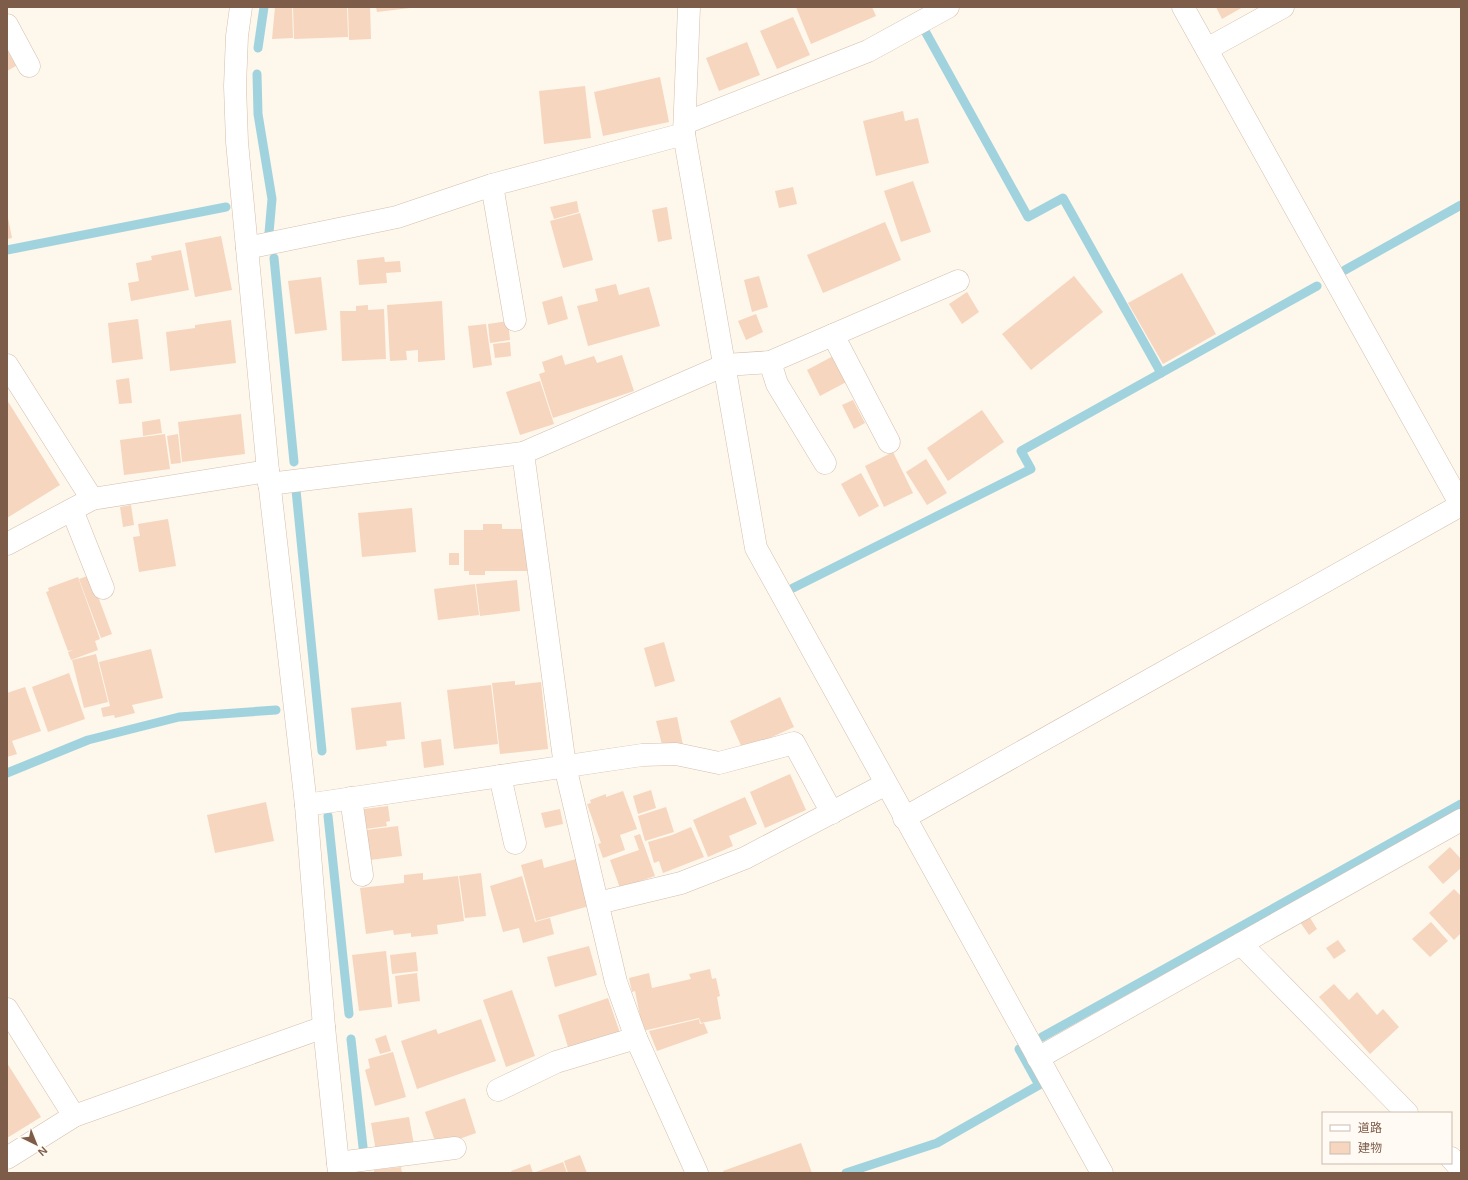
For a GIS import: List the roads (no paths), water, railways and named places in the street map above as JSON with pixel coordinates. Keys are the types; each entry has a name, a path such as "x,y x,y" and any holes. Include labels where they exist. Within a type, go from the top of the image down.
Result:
{"street":[{"path":"241,7 237,36 235,86 236,142 269,478 306,805 324,1027 339,1168 455,1148"},
{"path":"690,7 684,128 756,548 904,818 1102,1173"},
{"path":"247,248 397,217 492,184 684,128 868,51 948,7"},
{"path":"904,818 1461,505 1183,7"},
{"path":"1207,50 1283,7"},
{"path":"7,25 29,66"},
{"path":"492,184 515,320"},
{"path":"7,544 92,499 269,478 523,453 725,365 770,362 958,281"},
{"path":"833,335 889,442"},
{"path":"770,362 777,384 825,463"},
{"path":"7,365 92,499"},
{"path":"523,453 566,766 616,982 636,1038 697,1173"},
{"path":"72,510 103,588"},
{"path":"306,805 642,755 676,754 720,763 794,743 832,813"},
{"path":"500,776 515,843"},
{"path":"598,903 681,883 745,858 886,784"},
{"path":"351,798 362,875"},
{"path":"1038,1058 1461,820"},
{"path":"1241,944 1406,1112"},
{"path":"7,1009 74,1116"},
{"path":"7,1158 74,1116 324,1027"},
{"path":"498,1090 556,1062 636,1038"},
{"path":"1452,1159 1461,1168"}],"waterway":[{"path":"258,48 264,7"},
{"path":"925,31 1028,217 1063,198 1161,373"},
{"path":"257,74 258,114 272,199 269,233"},
{"path":"1345,270 1461,205"},
{"path":"7,250 226,207"},
{"path":"274,258 294,462"},
{"path":"793,588 1031,469 1021,451 1317,286"},
{"path":"296,490 322,751"},
{"path":"7,773 88,740 179,717 276,710"},
{"path":"1042,1037 1461,804"},
{"path":"328,816 349,1014"},
{"path":"351,1039 363,1147"},
{"path":"846,1173 937,1143 1039,1085 1019,1049"}]}
